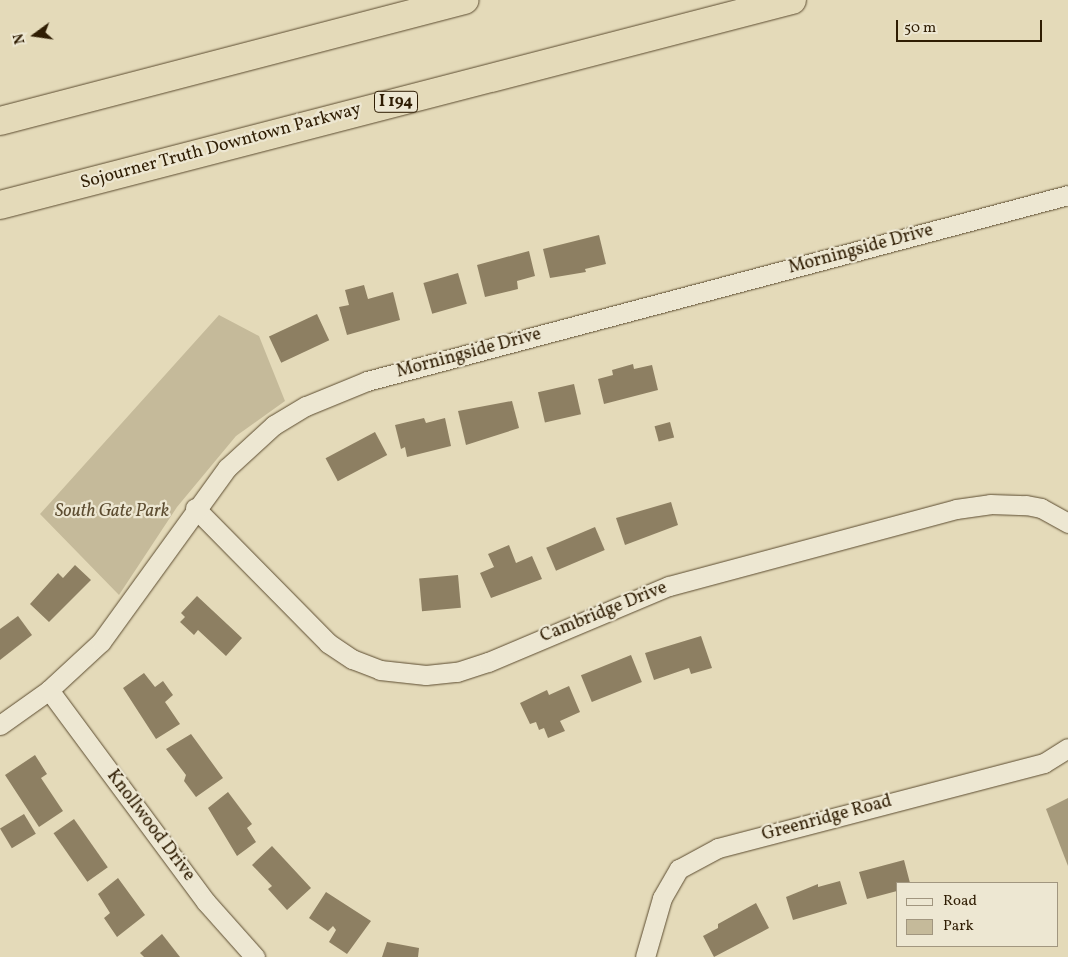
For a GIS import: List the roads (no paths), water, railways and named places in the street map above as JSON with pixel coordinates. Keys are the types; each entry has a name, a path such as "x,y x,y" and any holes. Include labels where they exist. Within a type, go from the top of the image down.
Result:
{"highway":[{"path":"0,120 464,0"},
{"name":"Sojourner Truth Downtown Parkway","path":"0,205 792,0"}],"street":[{"name":"Morningside Drive","path":"0,725 49,690 116,625 195,508 241,453 274,425 306,406 367,381 1068,195"},
{"name":"Cambridge Drive","path":"195,508 328,642 352,659 380,670 426,675 457,672 488,662 669,586 956,509 990,504 1026,505 1041,508 1068,523"},
{"name":"Knollwood Drive","path":"49,690 206,902 255,957"},
{"name":"Greenridge Road","path":"645,957 662,898 679,869 718,848 1044,763 1068,748"}],"park label":[{"name":"South Gate Park","path":"112,512"}]}
